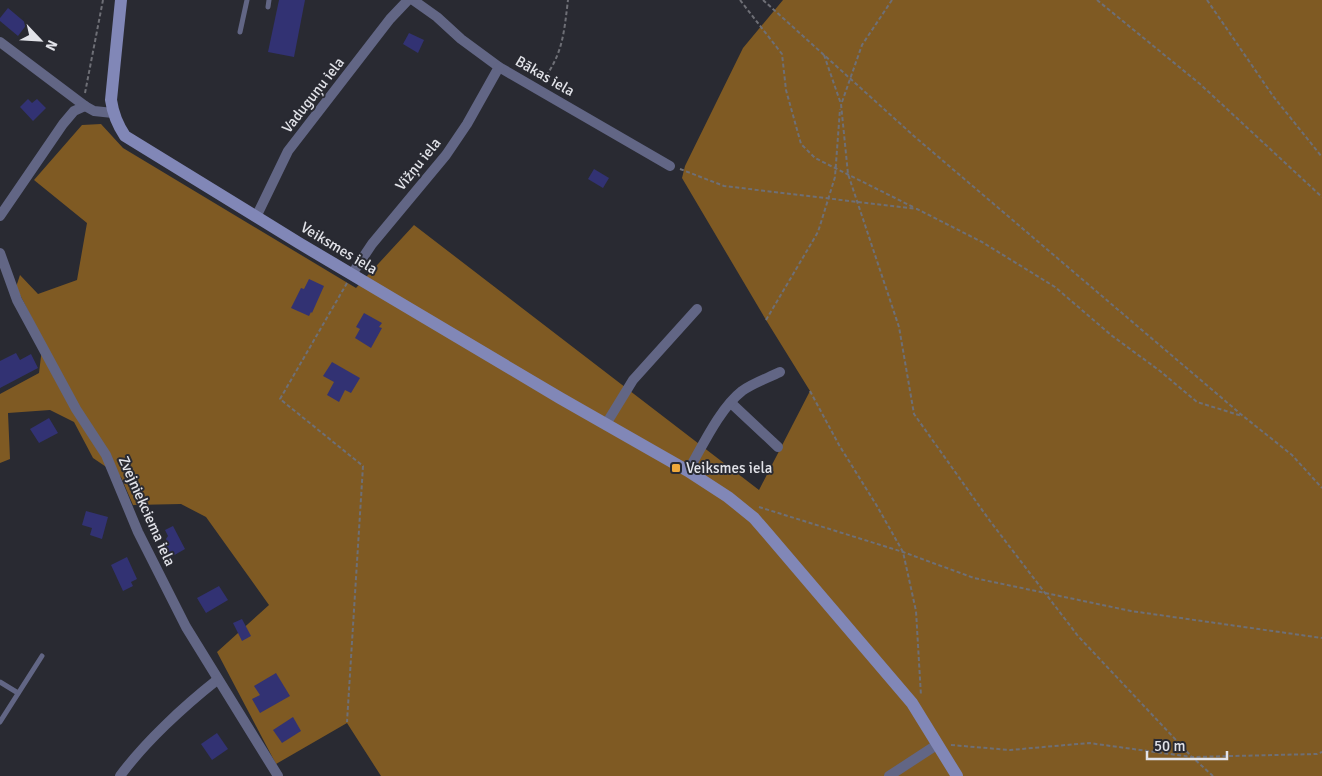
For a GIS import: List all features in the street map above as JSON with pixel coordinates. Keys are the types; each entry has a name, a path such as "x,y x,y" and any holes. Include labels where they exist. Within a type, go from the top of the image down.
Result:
{"main road":[{"path":"113,113 111,100 121,0"},
{"name":"Veiksmes iela","path":"113,113 125,136 136,144 256,218 688,471 728,497 754,518 912,703 957,776"}],"street":[{"name":"Vaduguņu iela","path":"256,218 288,152 390,19 408,0"},
{"name":"Bākas iela","path":"413,0 499,67 670,166"},
{"path":"0,42 84,106 94,111 113,113"},
{"name":"Vižņu iela","path":"352,274 378,237 446,156 467,124 499,67"},
{"path":"0,216 62,124 74,111 84,106"},
{"name":"Zvejniekciema iela","path":"0,253 17,300 76,409 106,455 142,540 186,627 278,776"},
{"path":"606,424 633,380 697,308"},
{"path":"688,471 717,420 742,391 780,372"},
{"path":"731,403 778,447"},
{"path":"120,776 132,759 199,694 218,680"},
{"path":"889,776 938,744"}],"lane":[{"path":"240,32 247,0"},
{"path":"268,6 270,0"},
{"path":"0,722 42,656"},
{"path":"0,682 18,694"}],"path":[{"path":"84,106 85,87 103,0"},
{"path":"536,88 553,68 563,41 568,0"},
{"path":"740,0 782,54 786,90 801,144 815,158 982,242 1055,287 1111,335 1160,371 1197,402 1243,416"},
{"path":"763,0 915,137 1243,416 1292,455 1322,488"},
{"path":"766,320 818,232 835,177 841,104 862,45 892,0"},
{"path":"1097,0 1200,84 1322,197"},
{"path":"1207,0 1273,96 1322,157"},
{"path":"824,55 841,104 848,174 899,327 914,414 990,521 1078,636 1192,757 1213,776"},
{"path":"670,166 688,171 724,186 917,209"},
{"path":"348,722 363,466 280,398 352,274"},
{"path":"810,391 839,445 878,506 903,552 916,611 921,699"},
{"path":"755,506 903,552 974,578 1131,610 1322,638"},
{"path":"938,744 1010,750 1089,742 1192,757 1322,752"}],"shaded area":[{"path":"783,0 1322,0 1322,776 381,776 347,723 276,764 217,652 269,605 206,517 181,504 133,505 121,477 93,458 74,422 50,410 8,413 10,459 0,463 0,394 39,373 43,340 16,287 20,275 38,294 77,280 87,223 34,180 82,125 101,124 123,148 356,288 414,225 759,490 810,391 682,178 685,166 743,48"}],"building":[{"path":"279,0 305,0 294,57 268,52"},
{"path":"8,8 27,24 18,36 0,21 0,18"},
{"path":"409,33 424,40 418,53 403,44"},
{"path":"28,99 32,103 37,99 46,108 33,121 20,107"},
{"path":"594,169 609,178 603,188 588,179"},
{"path":"309,279 324,286 309,316 291,308 301,288 304,289"},
{"path":"364,313 382,323 379,327 382,328 371,348 355,338 360,329 356,327"},
{"path":"16,353 20,360 31,354 38,368 0,388 0,361"},
{"path":"332,362 360,378 351,393 345,390 339,402 327,395 334,382 323,376"},
{"path":"49,418 58,433 39,443 30,429"},
{"path":"86,511 108,517 102,539 90,535 92,528 82,525"},
{"path":"173,526 185,549 171,557 165,547 169,545 165,530"},
{"path":"127,557 137,579 131,582 133,586 123,591 111,565"},
{"path":"219,586 228,600 206,613 197,598"},
{"path":"242,619 251,636 242,641 233,623"},
{"path":"276,673 290,696 260,713 252,699 260,695 254,686"},
{"path":"293,717 301,731 282,743 273,730"},
{"path":"217,733 228,749 212,760 201,744"}],"place":[{"name":"Veiksmes iela","path":"676,468"}]}
